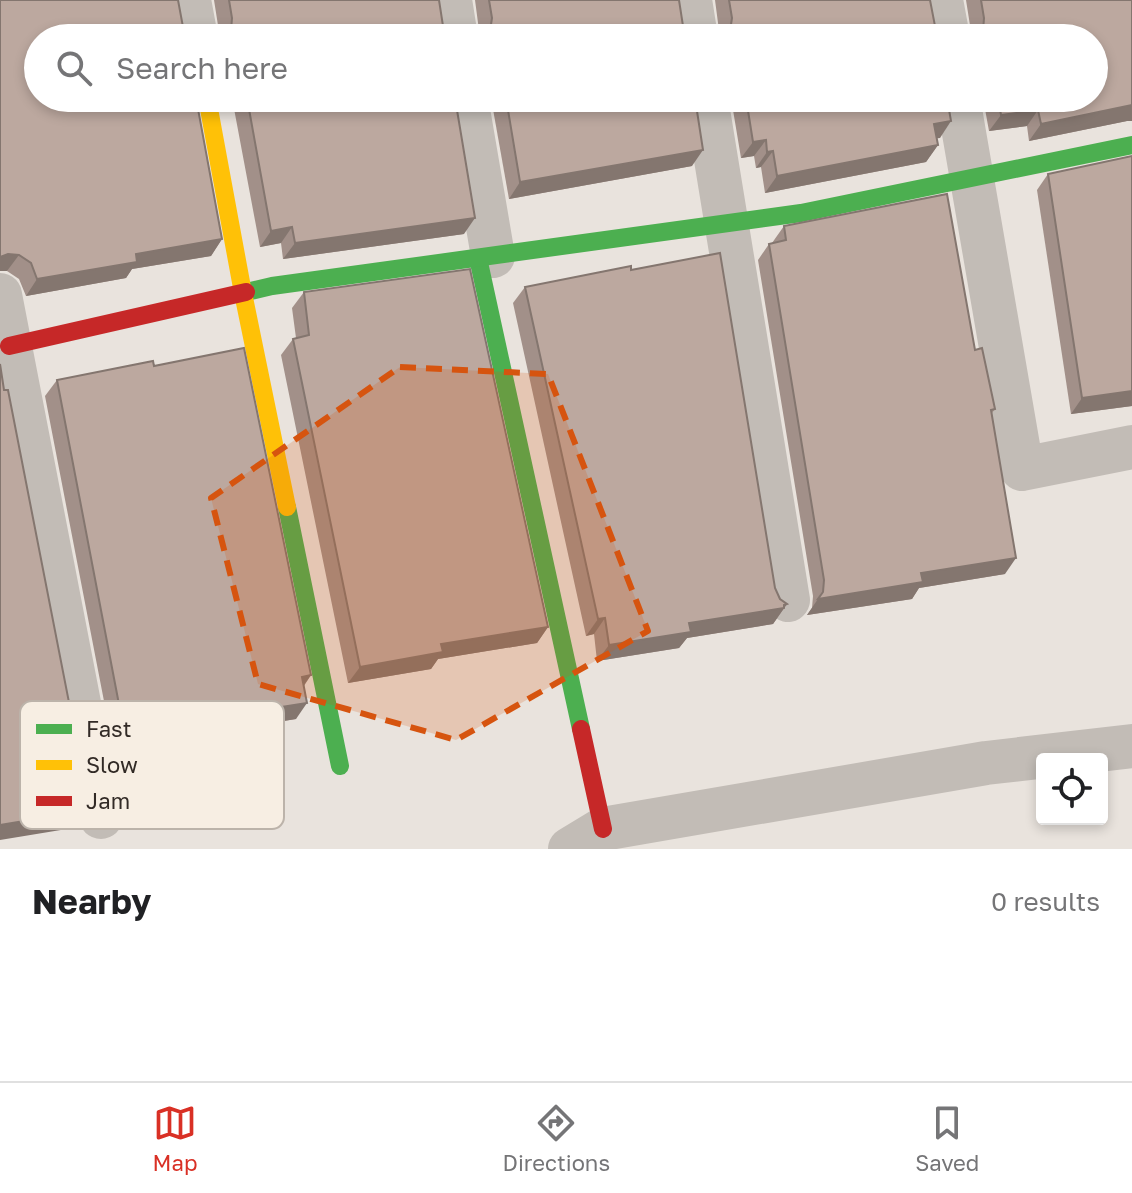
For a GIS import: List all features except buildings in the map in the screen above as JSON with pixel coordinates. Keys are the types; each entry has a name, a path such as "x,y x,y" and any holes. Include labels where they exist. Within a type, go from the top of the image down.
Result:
{"street":[{"path":"189,0 193,24"},
{"path":"450,0 454,24"},
{"path":"690,0 694,24"},
{"path":"941,0 945,24"},
{"path":"210,112 243,293 340,766"},
{"path":"468,112 485,257 586,839 986,763 1132,746"},
{"path":"708,112 788,600"},
{"path":"960,112 1022,469 1132,447"},
{"path":"9,346 272,286 801,213 1132,145"},
{"path":"0,295 78,701"}],"highlighted area":[{"path":"400,367 548,374 648,631 456,740 258,684 211,498"}],"traffic: fast":[{"path":"246,292 801,213 1132,145"},
{"path":"478,258 581,729"},
{"path":"287,507 340,766"}],"traffic: slow":[{"path":"210,112 287,507"}],"traffic: jam":[{"path":"9,346 246,292"},
{"path":"581,729 603,829"}]}
